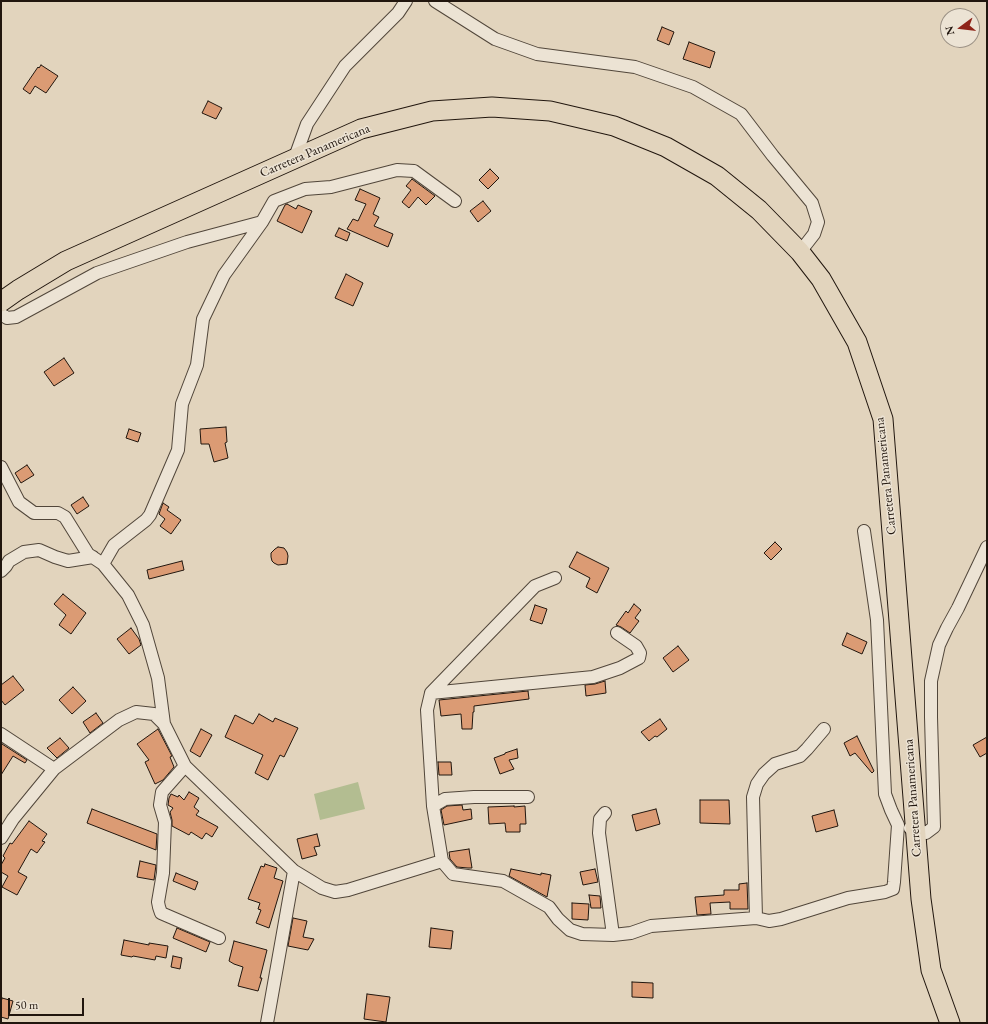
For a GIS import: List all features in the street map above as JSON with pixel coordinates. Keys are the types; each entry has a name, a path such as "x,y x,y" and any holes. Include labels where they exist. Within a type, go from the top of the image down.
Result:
{"highway":[{"name":"Carretera Panamericana","path":"1,302 66,261 362,129 432,111 492,107 550,111 614,126 666,147 717,176 759,210 800,252 821,279 857,342 883,419 906,827 920,899 931,970 950,1023"}],"street":[{"path":"294,160 307,124 345,66 398,14 406,1"},
{"path":"435,1 495,39 537,54 635,67 693,87 741,114 773,156 812,202 818,222 814,234 800,252"},
{"path":"1,571 9,561 24,552 39,550 55,558 68,561 98,560 150,515 178,450 182,404 198,365 203,319 224,275 262,222 274,202 305,189 331,187 396,170 414,171 455,201"},
{"path":"1,314 7,318 16,317 97,273 187,242 262,222"},
{"path":"1,467 19,502 34,513 58,513 65,517 88,554 98,560 128,595 143,625 158,678 164,724 184,766 294,871 322,888 335,892 348,890 442,861"},
{"path":"864,531 877,620 885,794 891,810 906,827 926,832 934,827 931,681 939,645 987,547"},
{"path":"555,578 535,586 432,693 427,710 433,806 442,861 453,874 503,881 549,907 558,919 570,930 582,934 613,935 631,933 651,926 756,918 769,921 781,919 848,898 893,889 906,827"},
{"path":"432,693 593,678 620,668 639,658 640,653 636,646 617,633"},
{"path":"1,838 12,818 54,769 119,720 136,712 154,714 164,724"},
{"path":"756,918 753,797 757,784 764,774 775,764 800,756 824,729"},
{"path":"1,734 54,769"},
{"path":"184,766 162,792 160,805 165,822 163,873 158,902 159,907 161,913 219,938"},
{"path":"433,806 445,799 474,796 528,797"},
{"path":"605,813 600,819 599,833 613,935"},
{"path":"267,1023 294,871"}],"green space":[{"path":"358,782 365,809 320,820 314,794"}],"building":[{"path":"662,27 674,32 669,45 657,40"},
{"path":"689,42 715,52 710,68 683,59"},
{"path":"41,65 58,76 46,93 35,86 30,94 23,89"},
{"path":"208,101 222,108 216,119 202,113"},
{"path":"490,169 499,178 488,189 479,180"},
{"path":"412,179 435,196 426,205 418,197 409,208 402,202 411,190 406,186"},
{"path":"360,189 380,198 373,214 379,217 374,226 393,234 388,247 347,229 353,219 358,221 366,204 355,200"},
{"path":"483,201 491,211 478,222 470,211"},
{"path":"287,204 296,209 298,205 312,211 302,233 277,221 285,205"},
{"path":"339,228 350,233 347,241 335,236"},
{"path":"346,274 363,283 353,306 335,298"},
{"path":"64,358 74,373 54,386 44,372"},
{"path":"226,427 227,442 225,443 228,458 214,462 209,444 201,444 200,429"},
{"path":"129,429 141,433 138,442 126,438"},
{"path":"27,465 34,475 21,483 15,473"},
{"path":"83,497 89,506 77,514 71,505"},
{"path":"163,503 169,507 167,510 181,520 171,534 160,526 165,519 159,514"},
{"path":"775,542 782,549 771,560 764,553"},
{"path":"278,547 284,548 287,552 287,564 278,565 272,561 271,553"},
{"path":"577,552 609,568 597,593 586,587 590,578 569,567"},
{"path":"182,561 184,570 149,579 147,570"},
{"path":"63,594 86,613 71,634 59,625 66,615 54,604"},
{"path":"634,604 641,610 635,618 639,621 630,633 616,625 626,611 628,613"},
{"path":"535,605 547,609 542,624 530,620"},
{"path":"131,628 139,639 141,645 129,654 117,639"},
{"path":"847,633 867,642 862,654 842,645"},
{"path":"678,646 689,660 673,672 663,658"},
{"path":"13,676 24,690 5,705 1,700 1,685"},
{"path":"605,681 606,693 586,696 585,685"},
{"path":"73,687 86,701 72,714 59,700"},
{"path":"528,691 529,699 474,706 472,729 462,729 461,714 441,716 439,700"},
{"path":"96,713 103,723 90,733 83,722"},
{"path":"259,714 273,722 275,718 298,728 284,757 280,755 268,780 255,773 263,755 225,737 235,715 253,724"},
{"path":"660,719 667,729 649,741 641,732"},
{"path":"158,729 172,756 170,757 174,767 163,780 155,784 145,762 149,760 137,744"},
{"path":"201,729 212,735 200,757 190,751"},
{"path":"857,736 874,771 872,773 855,753 850,756 844,743"},
{"path":"987,737 987,753 980,757 973,745"},
{"path":"60,738 69,748 57,758 47,748"},
{"path":"2,744 27,760 25,763 13,756 1,775 1,745"},
{"path":"517,749 518,758 509,760 514,769 500,774 494,758"},
{"path":"438,762 451,762 452,775 439,775"},
{"path":"189,792 199,798 194,807 199,811 196,815 218,827 212,837 206,833 202,839 191,832 189,835 172,826 170,812 173,808 168,805 171,794 178,797 179,795 184,800"},
{"path":"700,800 729,800 730,824 700,823"},
{"path":"462,805 463,810 471,809 472,819 444,825 441,810 447,806"},
{"path":"525,806 526,824 520,824 520,832 506,832 505,823 489,824 488,807"},
{"path":"92,809 157,834 156,850 87,823"},
{"path":"656,809 660,824 636,831 632,815"},
{"path":"834,810 838,826 816,832 812,816"},
{"path":"29,821 47,834 42,841 45,842 37,853 31,849 18,872 27,877 17,895 2,887 8,876 1,872 1,865 5,858 3,856 10,843 12,844"},
{"path":"317,834 320,846 314,847 317,855 302,859 297,839"},
{"path":"469,849 472,868 457,867 450,859 449,852"},
{"path":"140,861 156,865 154,880 137,877"},
{"path":"265,864 277,868 274,878 283,881 269,928 256,923 261,910 258,909 260,903 248,899 261,866 264,867"},
{"path":"511,869 541,875 541,873 551,875 547,897 509,876"},
{"path":"595,869 598,882 583,885 580,872"},
{"path":"176,873 198,882 195,890 173,881"},
{"path":"747,883 748,909 730,909 730,902 710,903 711,914 697,915 695,897 724,895 724,890 739,890 739,884"},
{"path":"589,895 600,896 601,908 591,908"},
{"path":"572,903 589,904 588,920 572,919"},
{"path":"293,918 307,921 303,937 314,939 308,950 288,946"},
{"path":"177,928 210,942 206,952 173,938"},
{"path":"431,928 453,931 451,949 429,947"},
{"path":"124,940 149,945 149,943 168,946 166,958 156,956 155,960 121,955"},
{"path":"234,941 267,950 258,991 238,986 243,967 229,961"},
{"path":"173,956 182,958 180,969 171,967"},
{"path":"632,982 653,983 653,998 632,997"},
{"path":"367,994 390,997 386,1022 364,1019"},
{"path":"2,998 13,1001 8,1019 1,1017"}]}
